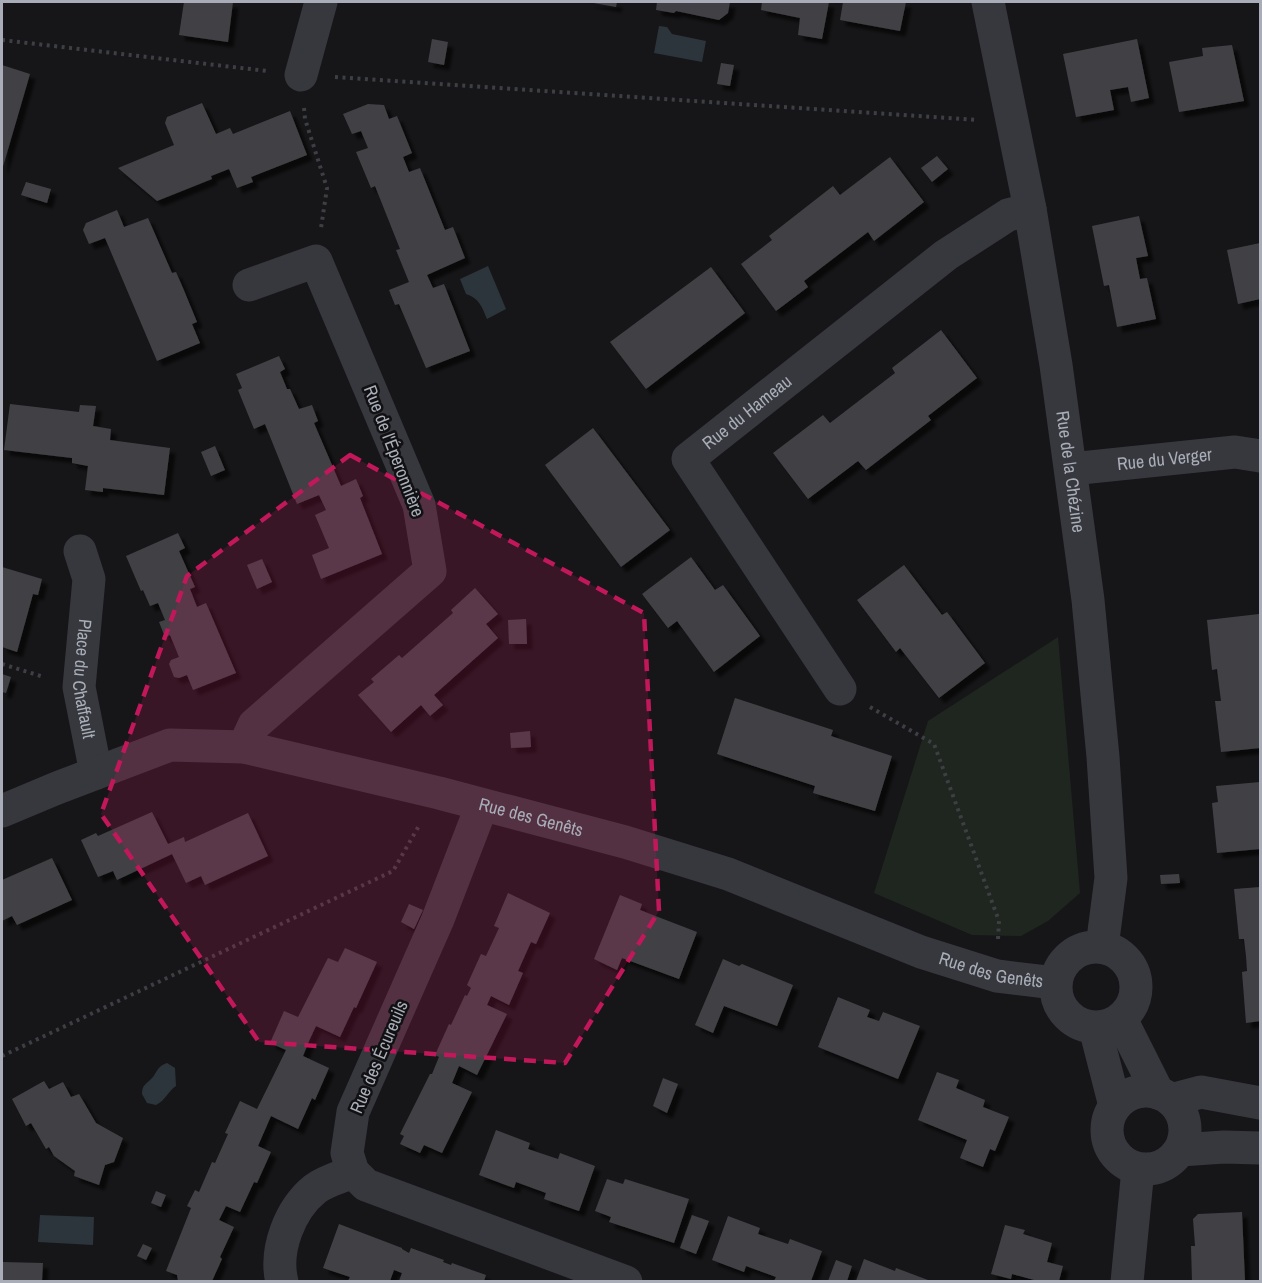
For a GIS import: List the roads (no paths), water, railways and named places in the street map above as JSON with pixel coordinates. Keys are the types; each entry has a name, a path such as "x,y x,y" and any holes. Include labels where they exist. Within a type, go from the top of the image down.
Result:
{"street":[{"path":"301,75 321,2"},
{"name":"Rue de la Chézine","path":"988,2 1030,209 1071,469 1090,612 1112,878 1102,947"},
{"name":"Rue du Hameau","path":"840,689 688,459 946,255 1008,215 1030,209"},
{"name":"Rue de l'Éperonnière","path":"244,747 254,725 430,571 419,505 316,261 249,285"},
{"name":"Rue du Verger","path":"1071,469 1234,452 1260,456"},
{"name":"Place du Chaffault","path":"80,551 89,579 79,687 96,773"},
{"name":"Rue des Genêts","path":"2,811 170,745 244,747 439,793 625,842 728,874 921,952 997,976 1055,983"},
{"name":"Rue des Écureuils","path":"353,1172 347,1153 353,1112 438,919 482,805"},
{"path":"1089,947 1102,947 1115,951 1133,970 1136,983 1135,996 1130,1009 1108,1023 1076,1022 1061,1008 1056,996 1055,983 1062,965 1077,951 1089,947"},
{"path":"1108,1023 1165,1097 1180,1111 1184,1124 1184,1137 1180,1150 1162,1166 1138,1169 1125,1164 1115,1155 1109,1144 1106,1130 1108,1117 1115,1106 1134,1092 1165,1097 1201,1092 1260,1103"},
{"path":"1108,1023 1115,1106"},
{"path":"1180,1150 1224,1147 1260,1148"},
{"path":"1127,1281 1138,1169"},
{"path":"282,1281 282,1242 291,1216 315,1188 353,1172 366,1185 626,1281"}]}
